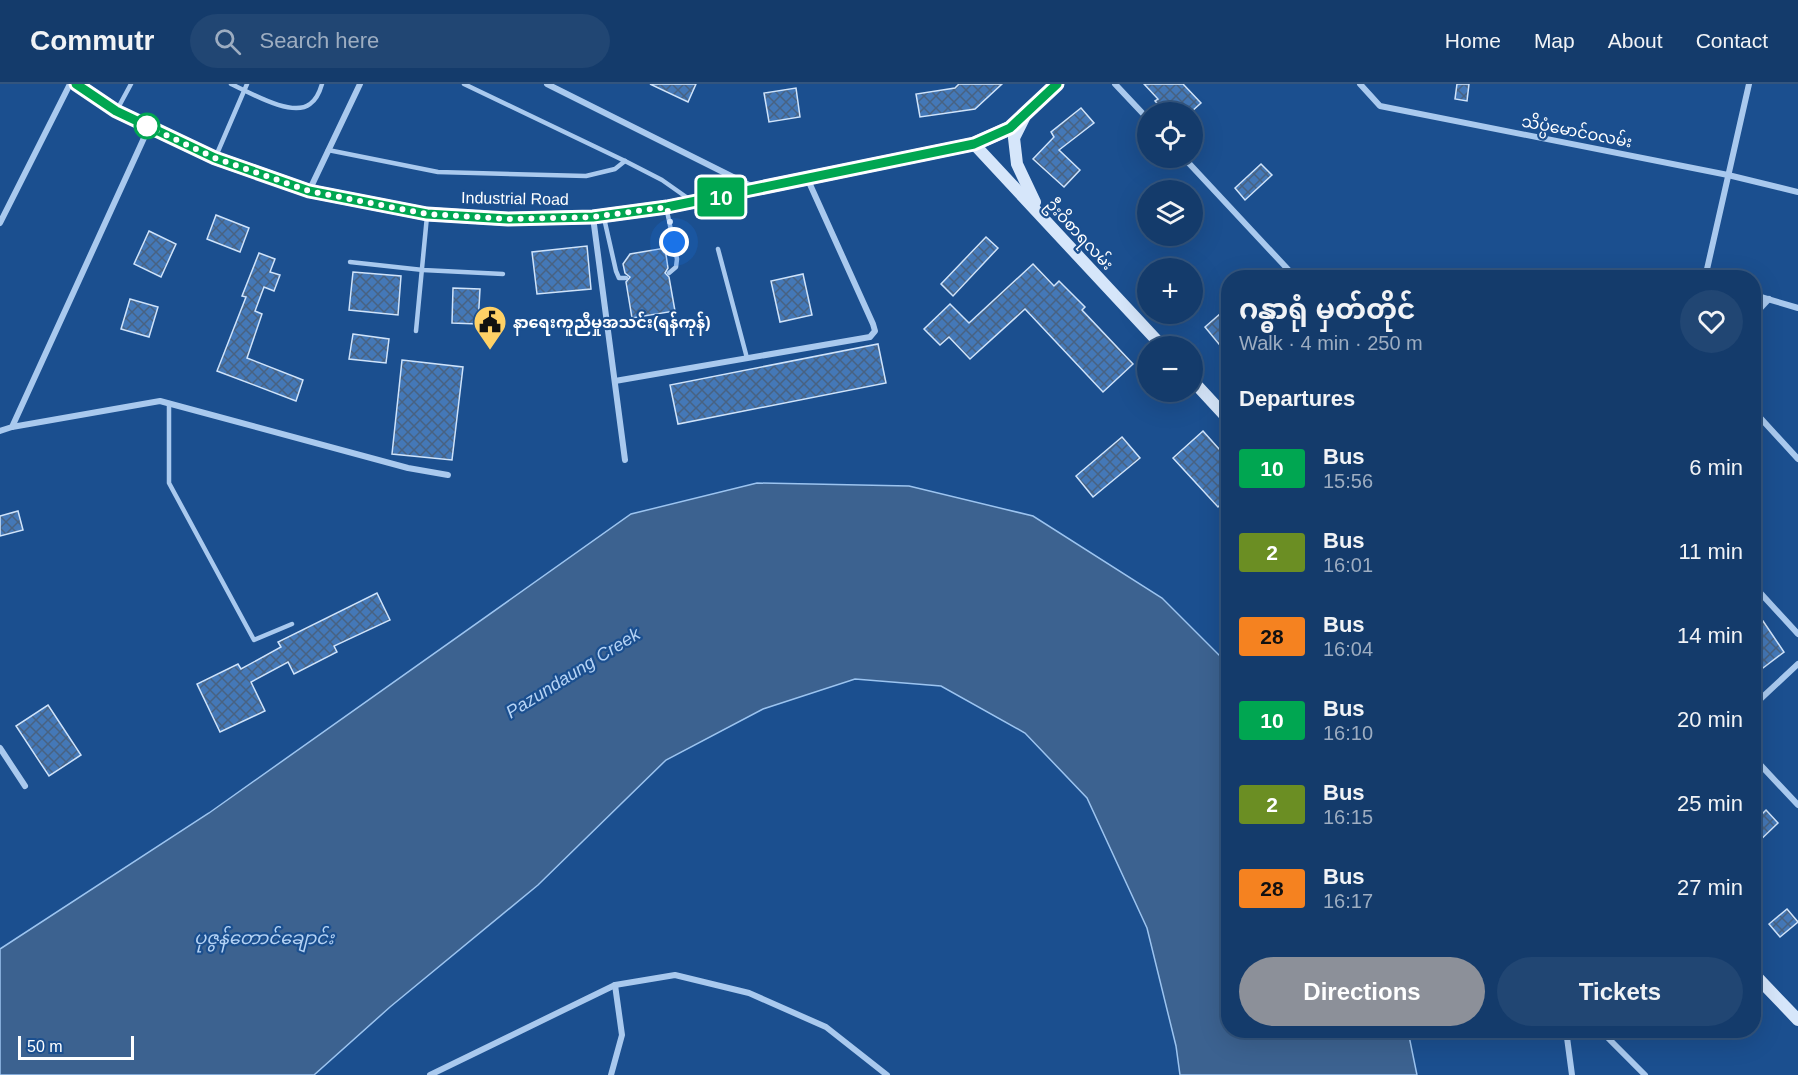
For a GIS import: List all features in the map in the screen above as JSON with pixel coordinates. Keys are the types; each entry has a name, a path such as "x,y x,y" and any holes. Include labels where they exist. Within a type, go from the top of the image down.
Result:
{"main road":[{"name":"Industrial Road","path":"76,84 116,111 215,158 309,191 427,214 508,219 598,216 667,207 974,144 1010,128 1057,84"},
{"path":"1026,113 1014,138 1017,164 1026,187 1044,219"},
{"name":"ဦးဝိစာရလမ်း","path":"974,144 1153,336"},
{"path":"1203,392 1221,411"},
{"path":"1761,981 1798,1020"}],"street":[{"path":"0,223 70,84"},
{"path":"309,191 360,84"},
{"path":"547,84 757,189"},
{"path":"1115,84 1137,107"},
{"name":"သိပ္ပံမောင်ဝလမ်း","path":"1360,84 1380,106 1728,175 1798,192"},
{"path":"1707,270 1749,84"},
{"path":"12,427 149,126"},
{"path":"1193,168 1289,270"},
{"path":"615,381 870,337 875,331 807,179"},
{"path":"598,216 625,460"},
{"path":"1761,297 1798,308"},
{"path":"1761,308 1769,299"},
{"path":"0,431 160,401 408,468 448,475"},
{"path":"1761,419 1798,459"},
{"path":"1761,594 1798,634"},
{"path":"1761,698 1798,664"},
{"path":"0,748 25,786"},
{"path":"1761,765 1798,805"},
{"path":"430,1075 615,985 675,975 749,993 826,1027 887,1075"},
{"path":"611,1075 622,1035 615,985"},
{"path":"1567,1038 1572,1075"},
{"path":"1608,1038 1645,1075"}],"lane":[{"path":"116,111 131,84"},
{"path":"231,84 282,107 298,109 310,104 322,84"},
{"path":"215,158 247,84"},
{"path":"464,84 662,180 693,202"},
{"path":"328,150 438,172 460,173 586,176 615,169 624,161"},
{"path":"667,207 677,259 676,267 669,273"},
{"path":"416,331 427,214"},
{"path":"598,216 619,278 626,278"},
{"path":"718,249 747,358"},
{"path":"350,262 423,270 503,274"},
{"path":"169,403 169,483 254,640 292,624"}],"water":[{"name":"ပုဇွန်တောင်ချောင်း","path":"757,483 909,486 1033,516 1162,598 1221,657 1221,1038 1409,1038 1417,1075 1180,1075 1176,1046 1147,928 1087,798 1025,733 941,686 855,679 763,709 666,760 538,885 390,1007 314,1075 0,1075 0,949 209,813 631,514"}],"building":[{"path":"650,84 696,84 688,102"},
{"path":"959,84 1002,84 975,109 920,117 916,94 955,88"},
{"path":"1144,84 1183,84 1200,102 1156,102 1158,99"},
{"path":"1457,84 1469,84 1467,101 1455,99"},
{"path":"796,88 800,117 769,122 764,93"},
{"path":"1081,108 1094,123 1059,150 1080,170 1064,187 1033,159 1054,137 1051,132"},
{"path":"1261,164 1272,175 1245,200 1235,188"},
{"path":"216,215 249,228 240,252 207,239"},
{"path":"149,231 176,244 161,277 134,264"},
{"path":"986,237 998,248 953,296 941,284"},
{"path":"587,246 591,289 537,294 532,252"},
{"path":"665,248 668,268 665,273 669,277 675,311 632,318 626,282 630,277 625,273 623,264 630,254"},
{"path":"259,253 275,259 270,272 280,275 274,291 264,287 255,311 262,314 247,358 303,380 296,401 217,371 246,297 242,296"},
{"path":"1033,264 1054,286 1059,281 1085,307 1082,310 1133,364 1103,392 1025,309 970,359 949,337 940,345 924,329 950,304 969,323"},
{"path":"353,272 401,276 398,315 349,310"},
{"path":"803,274 812,315 780,322 771,281"},
{"path":"453,288 480,289 478,324 452,323"},
{"path":"130,299 158,307 149,337 121,329"},
{"path":"1221,313 1221,346 1205,327"},
{"path":"353,334 389,339 386,363 349,359"},
{"path":"878,344 886,383 678,424 670,385"},
{"path":"402,360 463,367 452,460 392,454"},
{"path":"1203,431 1221,451 1221,504 1218,507 1173,458"},
{"path":"1122,437 1140,458 1093,497 1076,476"},
{"path":"18,511 23,530 0,536 0,516"},
{"path":"377,593 390,620 334,646 337,652 294,674 288,662 251,682 265,711 220,732 197,684 238,664 241,669 281,647 278,642"},
{"path":"1763,621 1784,652 1763,668 1761,665 1761,623"},
{"path":"48,705 81,755 49,776 16,726"},
{"path":"1766,810 1778,823 1761,839 1761,815"},
{"path":"1787,909 1798,922 1780,937 1769,924"}],"bus line":[{"name":"10","path":"76,84 116,111 215,158 309,191 427,214 508,219 593,217 667,207 974,144 1010,128 1057,84"}],"place":[{"name":"နာရေးကူညီမှုအသင်း(ရန်ကုန်)","path":"490,351"}],"route":[{"path":"147,126 215,158 309,191 427,214 508,219 593,217 667,207 674,242"}],"water label":[{"name":"Pazundaung Creek","path":"573,673"}]}
